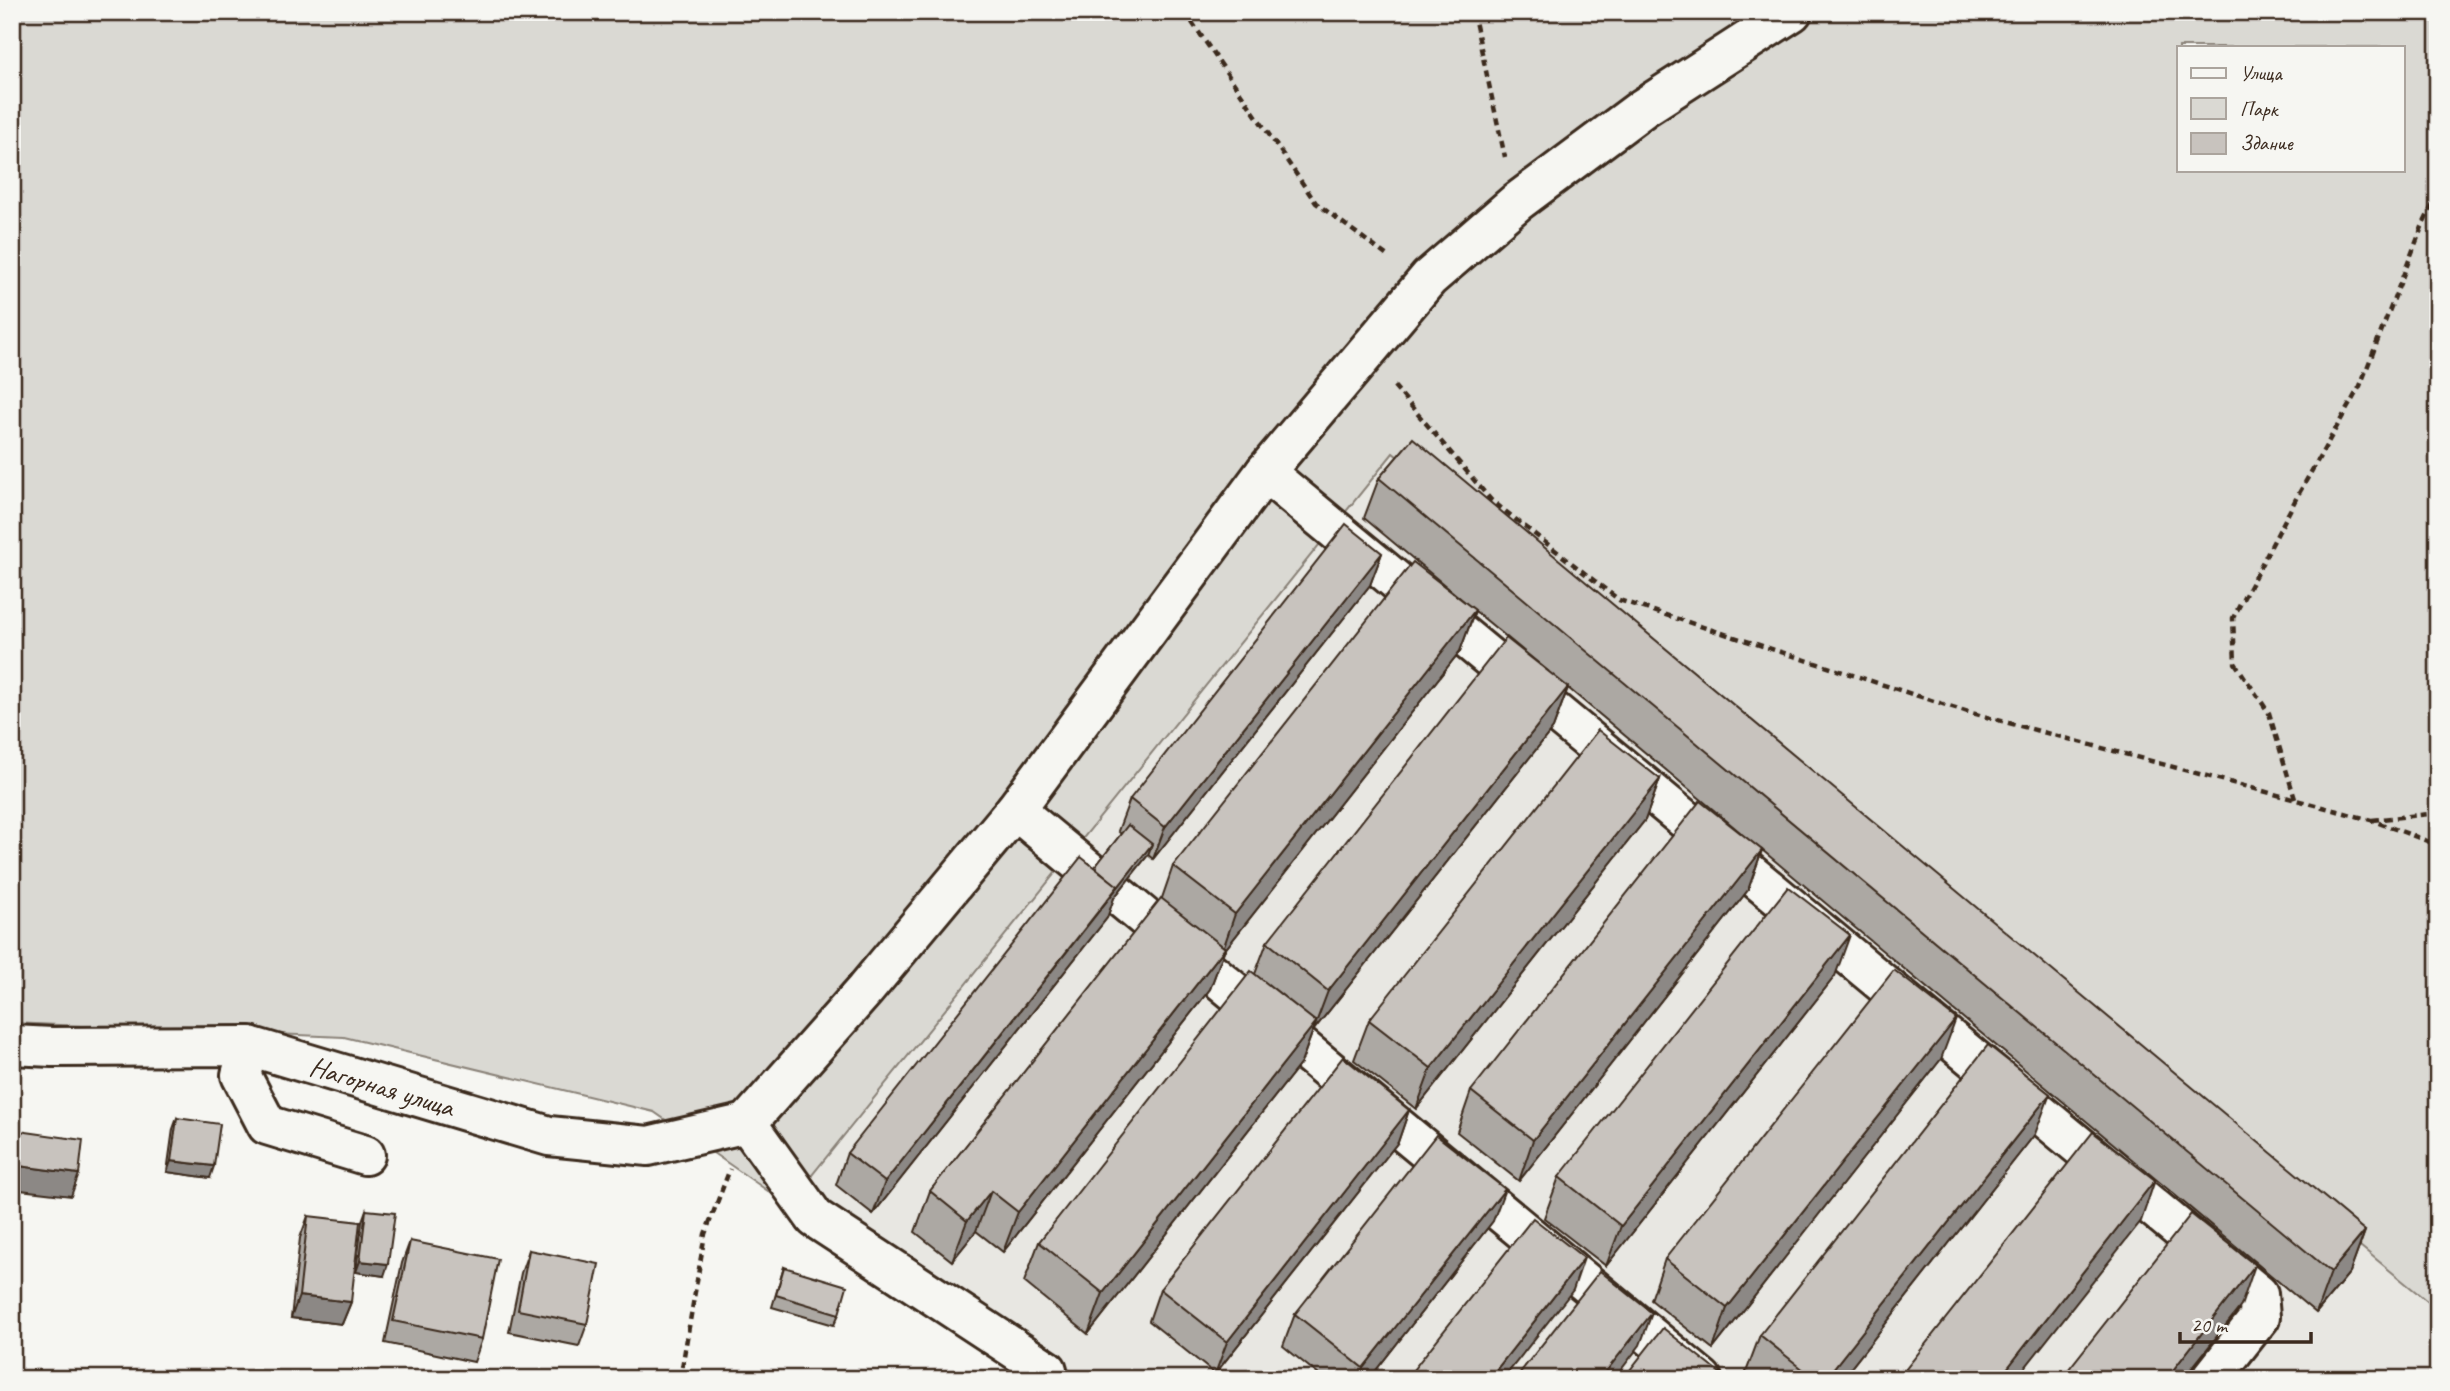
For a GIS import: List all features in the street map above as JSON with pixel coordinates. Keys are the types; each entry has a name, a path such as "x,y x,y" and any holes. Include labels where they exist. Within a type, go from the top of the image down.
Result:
{"street":[{"path":"1049,1379 1047,1370 815,1218 747,1123 865,990 1015,810 1265,472 1429,278 1517,202 1643,108 1792,12"},
{"path":"1265,472 2258,1294 2260,1317 2211,1379"},
{"path":"1015,810 1702,1379"},
{"name":"Нагорная улица","path":"12,1045 249,1046 549,1136 648,1146 747,1123"},
{"path":"249,1046 241,1075 267,1125 365,1155"}],"path":[{"path":"1185,12 1316,203 1391,259"},
{"path":"1473,12 1517,202"},
{"path":"2295,800 2269,713 2235,663 2233,618 2360,386 2438,193"},
{"path":"1364,352 1492,500 1619,600 1968,712 2371,820 2438,845"},
{"path":"2371,820 2438,813"},
{"path":"680,1379 705,1234 747,1123"}],"shaded area":[{"path":"1392,452 2438,1310 2438,1379 1062,1379 788,1205"}],"green space":[{"path":"12,12 2438,12 2438,1310 1393,453 788,1205 654,1112 344,1037 12,1023"}],"building":[{"path":"1413,438 2365,1231 2331,1272 1379,478"},
{"path":"1346,524 1382,553 1165,827 1130,799"},
{"path":"1413,562 1475,610 1235,914 1173,866"},
{"path":"1506,638 1568,687 1328,991 1267,942"},
{"path":"1598,730 1660,779 1431,1068 1369,1020"},
{"path":"1700,801 1762,850 1533,1140 1471,1091"},
{"path":"1128,825 1152,844 1118,887 1095,867"},
{"path":"1081,857 1118,886 885,1182 847,1153"},
{"path":"1788,887 1850,935 1621,1226 1559,1177"},
{"path":"1161,898 1225,948 1018,1212 991,1191 967,1221 930,1191"},
{"path":"1894,970 1956,1019 1727,1308 1665,1259"},
{"path":"1251,971 1316,1022 1103,1293 1039,1242"},
{"path":"1988,1045 2050,1094 1825,1379 1815,1379 1760,1335"},
{"path":"1343,1057 1409,1110 1227,1342 1160,1289"},
{"path":"177,1118 220,1124 214,1166 171,1161"},
{"path":"12,1130 83,1140 79,1174 12,1165"},
{"path":"2093,1132 2155,1180 1999,1379 1898,1379"},
{"path":"1436,1135 1505,1189 1363,1368 1295,1314"},
{"path":"366,1210 395,1213 388,1264 360,1261"},
{"path":"2191,1214 2255,1265 2166,1379 2061,1379"},
{"path":"308,1216 360,1222 351,1302 299,1296"},
{"path":"1533,1218 1584,1258 1489,1379 1406,1379"},
{"path":"410,1241 498,1259 482,1339 393,1321"},
{"path":"529,1250 599,1264 587,1324 518,1310"},
{"path":"784,1267 847,1286 839,1314 776,1295"},
{"path":"1600,1271 1652,1313 1600,1379 1515,1379"},
{"path":"1663,1328 1725,1377 1724,1379 1623,1379"}]}
